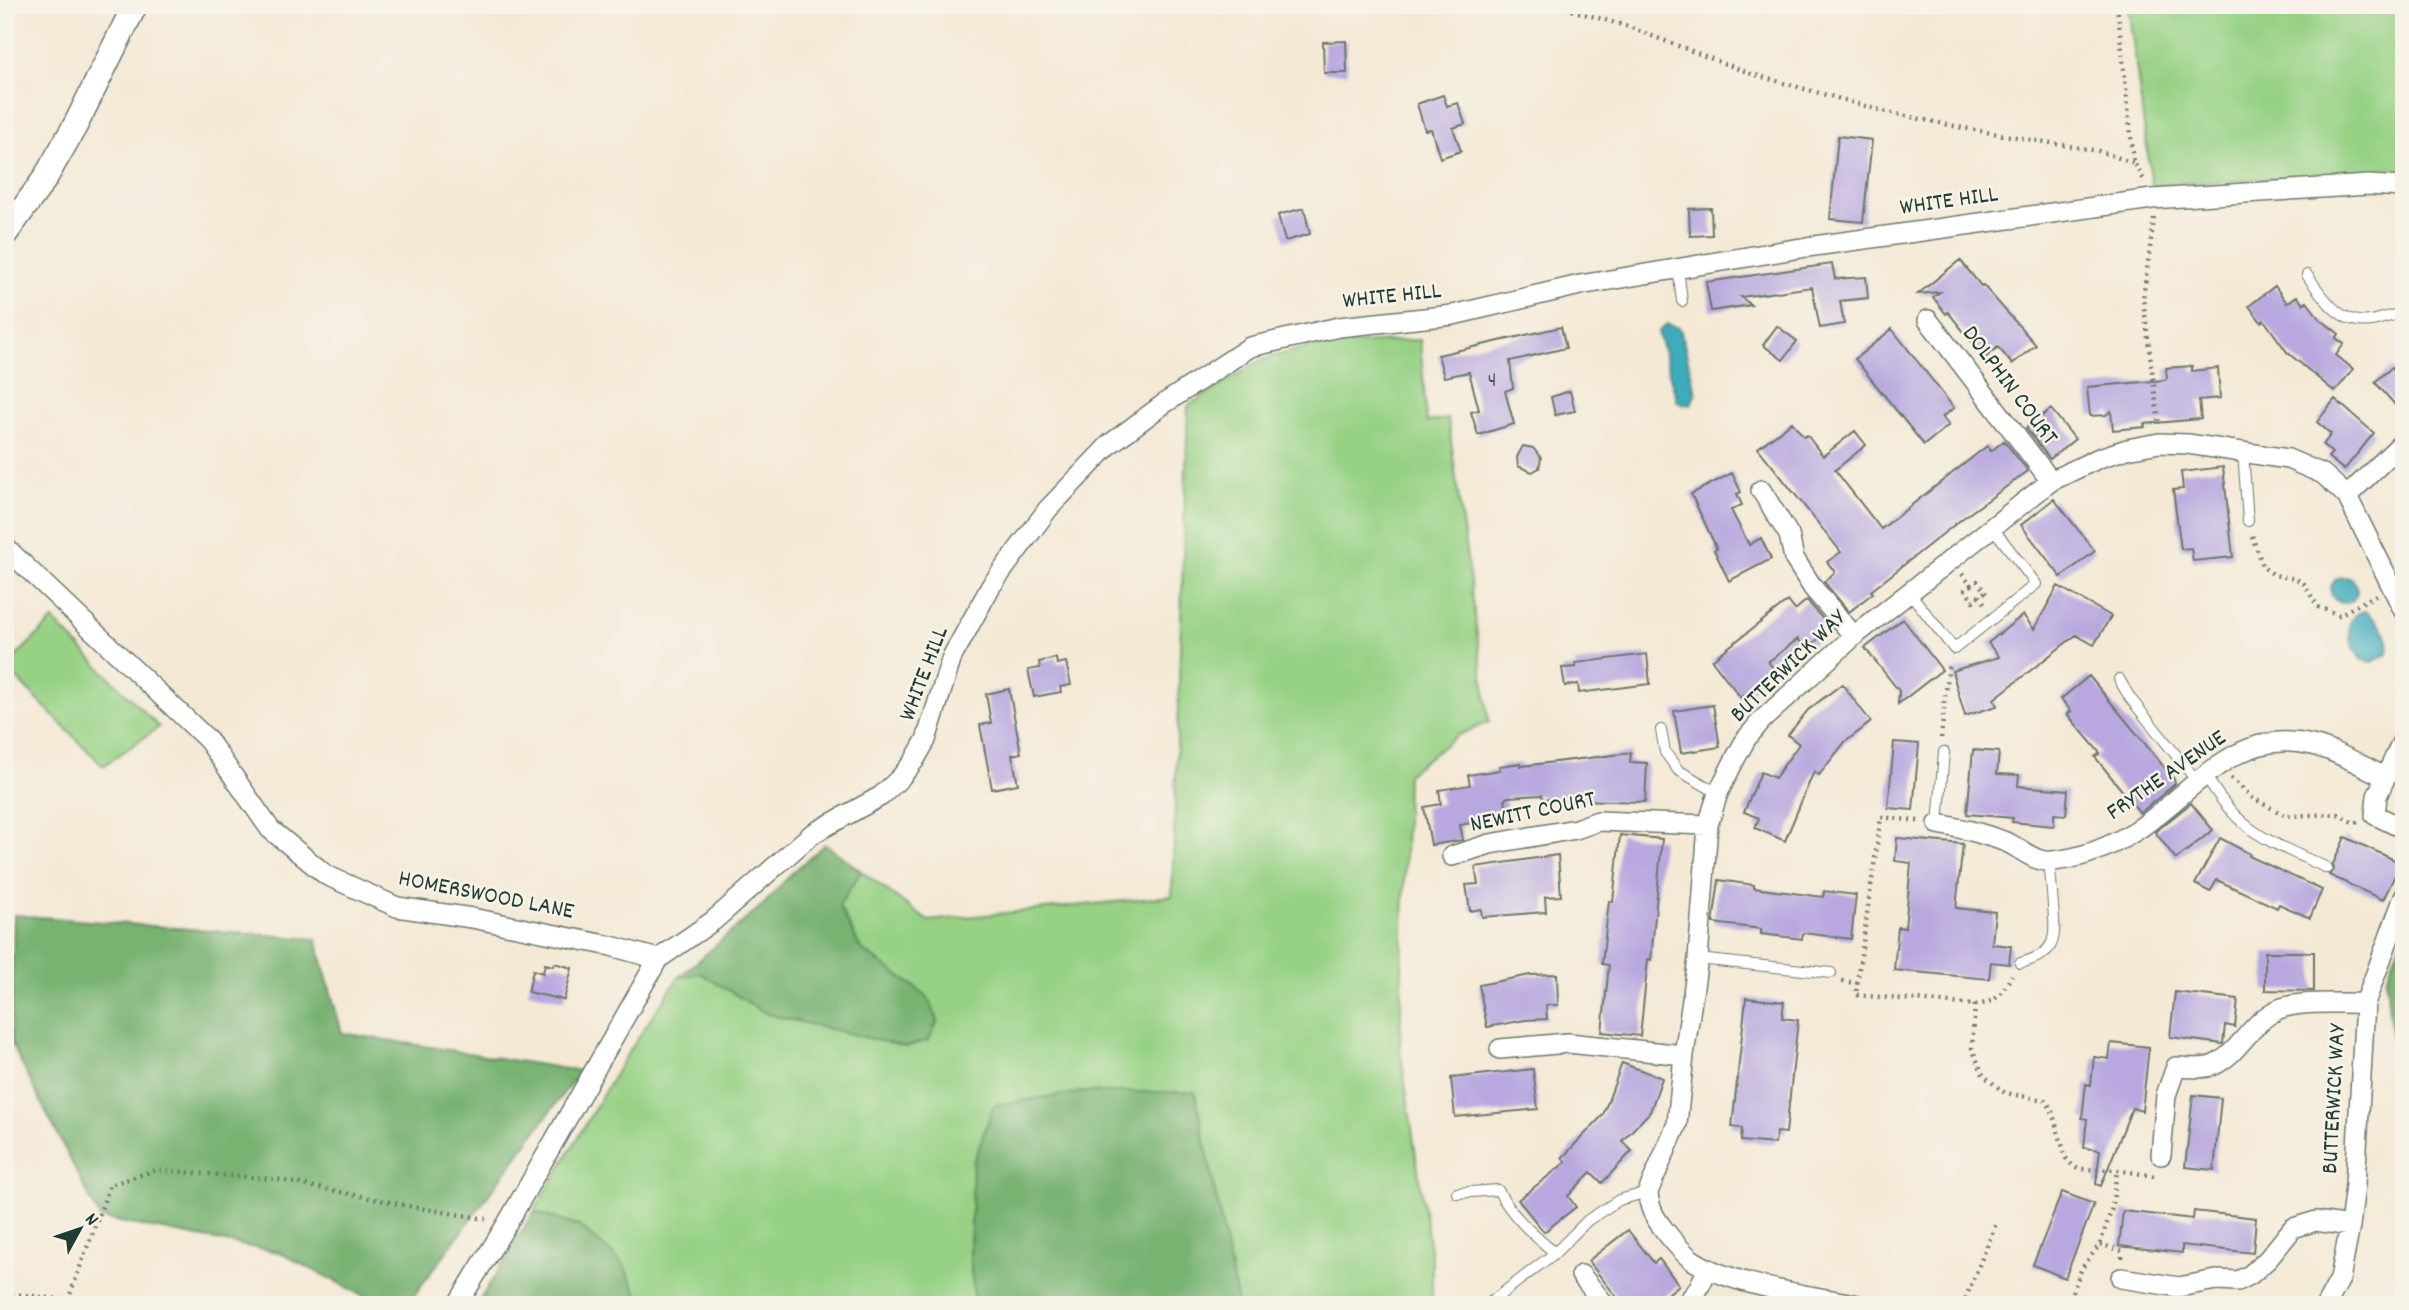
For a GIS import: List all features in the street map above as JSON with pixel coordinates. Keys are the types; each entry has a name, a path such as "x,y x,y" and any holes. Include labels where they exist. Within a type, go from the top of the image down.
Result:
{"street":[{"path":"5,234 44,180 76,124 135,5"},
{"name":"WHITE HILL","path":"658,959 713,921 812,834 881,796 900,778 926,740 952,657 991,586 1048,509 1110,444 1165,403 1250,347 1339,327 1454,316 1580,285 1807,247 2152,199 2368,185 2404,187"},
{"name":"DOLPHIN COURT","path":"1928,320 2051,481"},
{"path":"2347,496 2404,441"},
{"name":"BUTTERWICK WAY","path":"1648,1192 1677,1124 1698,959 1708,825 1718,793 1746,740 1762,720 1854,636 2051,481 2099,458 2159,443 2188,444 2288,459 2323,474 2347,496 2404,611"},
{"path":"1761,490 1789,535 1794,558 1813,588 1854,636"},
{"name":"HOMERSWOOD LANE","path":"5,547 208,740 270,829 326,875 397,907 472,918 599,943 658,959"},
{"path":"2404,737 2394,770 2377,796 2375,815 2404,829"},
{"name":"FRYTHE AVENUE","path":"2049,862 2083,856 2112,844 2158,815 2208,773 2244,751 2269,743 2291,742 2316,746 2394,770"},
{"name":"NEWITT COURT","path":"1452,856 1490,844 1576,829 1598,821 1708,825"},
{"path":"1938,824 1983,834 2013,845 2030,857 2049,862"},
{"name":"BUTTERWICK WAY","path":"2326,1305 2340,1279 2350,1226 2357,1162 2365,1003 2404,897"},
{"path":"457,1305 508,1222 658,959"},
{"path":"2161,1155 2166,1095 2176,1067 2212,1066 2223,1059 2260,1020 2283,1007 2365,1003"},
{"path":"1500,1049 1568,1043 1684,1055"},
{"path":"1648,1192 1654,1217 1666,1233 1689,1258 1708,1269 1770,1287 1858,1305"},
{"path":"2122,1278 2179,1287 2216,1280 2238,1281 2250,1275 2268,1259 2293,1228 2316,1221 2350,1226"},
{"path":"1685,1305 1697,1291 1708,1269"},
{"path":"1581,1276 1605,1305"}],"lane":[{"path":"1678,269 1682,301"},
{"path":"2306,275 2326,302 2348,318 2360,322 2392,314 2404,314"},
{"path":"2243,452 2248,521"},
{"path":"1910,593 1954,649 2036,584 1993,528"},
{"path":"2119,678 2130,698 2208,773 2227,808 2254,833 2327,867"},
{"path":"1661,730 1665,752 1678,770 1718,793"},
{"path":"1938,824 1944,752"},
{"path":"2020,963 2038,957 2048,950 2053,940 2056,926 2049,862"},
{"path":"1698,959 1831,973"},
{"path":"1457,1193 1498,1189 1507,1206 1523,1225 1555,1253"},
{"path":"1487,1305 1555,1253 1588,1220 1619,1200 1648,1192"}],"path":[{"path":"1544,5 1626,26 1752,74 1882,111 2098,151 2134,163 2117,5"},
{"path":"2152,199 2154,219 2143,299 2159,443"},
{"path":"2248,521 2263,567 2274,575 2296,579 2304,584 2318,607 2339,615 2392,587"},
{"path":"1951,561 1971,585 1965,590 1973,601 1979,596 1995,616"},
{"path":"1944,752 1941,745 1942,732 1949,663 1954,649"},
{"path":"2208,773 2235,782 2254,799 2286,816 2338,814 2354,823 2375,815"},
{"path":"1938,824 1881,817 1856,995 1975,1005 1989,1003 1999,996 2020,963"},
{"path":"1831,973 1837,981 1857,982"},
{"path":"1975,1005 1972,1048 1975,1061 1983,1075 2005,1093 2045,1100 2051,1108 2066,1158 2072,1165 2078,1169 2117,1170 2155,1176 2161,1155"},
{"path":"5,1293 68,1300 110,1185 156,1170 276,1179 414,1207 508,1222"},
{"path":"2067,1305 2082,1268 2100,1244 2112,1208 2117,1170"},
{"path":"1963,1305 1997,1221"}],"green space":[{"path":"2128,5 2404,5 2404,177 2348,174 2152,186"},
{"path":"1420,340 1427,422 1448,419 1489,722 1458,735 1407,774 1400,1049 1432,1263 1432,1305 1238,1305 1195,1093 973,1164 970,1258 975,1305 643,1305 623,1264 581,1227 534,1212 622,1062 678,978 700,972 767,1014 906,1047 926,995 861,949 838,906 861,871 928,921 1172,896 1188,406 1261,360 1316,345"},
{"path":"53,620 159,727 103,766 5,667"},
{"path":"825,844 861,871 839,906 861,949 926,995 938,1020 929,1040 906,1047 767,1014 700,973 678,978 765,903 791,874"},
{"path":"14,915 316,939 342,1033 580,1071 407,1305 382,1305 278,1252 100,1218 11,1043"},
{"path":"2404,933 2404,1096 2396,1086 2386,979"},
{"path":"1082,1092 1195,1092 1238,1305 975,1305 970,1258 973,1163 994,1105"},
{"path":"534,1212 581,1227 623,1264 643,1305 477,1305"}],"water":[{"path":"1667,324 1680,328 1696,393 1691,404 1677,401 1658,332"},
{"path":"2344,577 2353,581 2357,590 2353,599 2344,603 2335,599 2331,590 2335,581"},
{"path":"2365,611 2386,635 2389,647 2388,654 2372,662 2362,660 2349,632 2352,619"}],"building":[{"path":"1346,41 1347,73 1324,73 1323,42"},
{"path":"1443,95 1447,106 1458,103 1465,124 1453,128 1461,151 1440,158 1431,129 1425,130 1417,104"},
{"path":"1838,136 1872,140 1863,222 1830,219"},
{"path":"1304,208 1310,234 1285,241 1278,215"},
{"path":"1711,208 1712,235 1690,236 1689,209"},
{"path":"1960,260 2036,345 2012,364 1998,347 1985,358 1933,297 1940,292 1918,294"},
{"path":"1832,264 1835,279 1866,277 1868,298 1840,301 1844,324 1820,328 1812,287 1741,297 1751,305 1711,311 1706,282"},
{"path":"2275,286 2287,303 2297,296 2303,304 2307,302 2320,319 2339,334 2336,338 2344,344 2336,355 2353,369 2335,392 2287,352 2264,320 2261,322 2249,306"},
{"path":"1777,326 1797,341 1783,360 1763,345"},
{"path":"1561,327 1566,348 1510,361 1513,388 1505,391 1514,424 1478,435 1471,412 1479,410 1469,372 1444,377 1438,355"},
{"path":"1892,329 1954,408 1942,417 1949,425 1924,445 1855,359"},
{"path":"2404,361 2404,415 2375,382 2392,367 2394,370"},
{"path":"2192,366 2192,371 2218,368 2220,398 2199,400 2201,419 2144,424 2145,427 2113,430 2111,411 2106,415 2090,416 2087,387 2165,380 2166,368"},
{"path":"1570,391 1575,411 1555,415 1551,397"},
{"path":"2335,399 2374,433 2344,470 2328,457 2332,453 2323,445 2331,434 2317,422"},
{"path":"2051,409 2075,439 2050,459 2026,428"},
{"path":"1792,422 1804,437 1807,435 1823,456 1855,431 1866,445 1835,470 1881,529 1987,446 1991,451 2004,441 2028,471 1963,518 1871,591 1873,593 1849,612 1824,582 1835,572 1827,562 1841,552 1758,448"},
{"path":"1523,446 1533,448 1541,458 1539,468 1532,472 1518,466 1517,457"},
{"path":"2223,467 2233,557 2193,561 2191,548 2181,549 2173,490 2183,489 2181,472"},
{"path":"1732,473 1741,492 1737,494 1742,505 1731,510 1749,545 1761,538 1771,559 1729,581 1691,494"},
{"path":"2054,499 2095,551 2061,577 2021,525"},
{"path":"2058,586 2111,616 2094,645 2076,635 1994,699 1997,706 1965,716 1952,671 1999,657 1988,643 2023,615 2034,629"},
{"path":"1807,600 1831,629 1806,649 1798,639 1768,662 1776,671 1741,698 1712,660 1788,601 1795,610"},
{"path":"1903,619 1942,670 1898,704 1899,691 1865,648"},
{"path":"1647,654 1650,684 1579,693 1578,684 1565,686 1562,668 1576,667 1575,663"},
{"path":"1056,658 1057,664 1066,662 1071,685 1060,687 1061,692 1034,697 1028,670 1040,668 1039,662"},
{"path":"2089,676 2174,779 2175,784 2140,813 2095,757 2100,753 2067,714 2071,711 2061,699"},
{"path":"1842,684 1871,722 1845,742 1819,775 1814,771 1785,841 1755,828 1759,818 1744,812 1761,772 1775,778 1799,744 1788,735 1808,710"},
{"path":"1009,689 1021,753 1012,755 1018,784 992,789 980,725 991,723 986,694"},
{"path":"1713,705 1720,747 1681,753 1674,711"},
{"path":"1894,742 1919,744 1913,810 1888,808"},
{"path":"1973,750 1999,752 1997,774 2019,775 2018,786 2068,790 2066,815 2054,814 2054,826 2012,822 2013,818 1967,814"},
{"path":"1631,753 1630,762 1647,763 1645,802 1543,799 1542,795 1508,797 1505,799 1507,814 1470,820 1471,823 1460,825 1463,840 1431,845 1424,807 1441,804 1439,790 1470,785 1468,775 1500,770 1499,766 1521,763 1521,766"},
{"path":"2191,803 2213,830 2176,859 2155,832"},
{"path":"1620,835 1662,839 1651,960 1648,959 1640,1036 1602,1032 1609,965 1602,964 1609,901 1613,902"},
{"path":"2345,837 2401,863 2383,900 2329,875 2334,870 2333,864"},
{"path":"1897,838 1963,844 1956,908 1995,912 1992,944 2011,946 2009,964 1991,962 1989,979 1894,970 1898,927 1905,928 1911,863 1895,861"},
{"path":"2220,838 2250,854 2249,856 2322,890 2310,918 2279,904 2277,908 2217,880 2210,892 2195,884"},
{"path":"1558,855 1561,896 1545,897 1546,912 1482,917 1481,909 1470,911 1466,885 1478,884 1475,867"},
{"path":"1719,880 1754,885 1754,888 1823,897 1824,891 1856,895 1851,939 1803,933 1802,939 1761,934 1761,929 1713,923"},
{"path":"2265,952 2314,952 2314,991 2265,990"},
{"path":"554,963 572,968 564,1000 528,992 533,970 543,973 545,964 553,966"},
{"path":"1557,974 1558,1005 1546,1005 1547,1019 1487,1027 1479,985 1530,975"},
{"path":"2175,992 2238,999 2235,1027 2225,1025 2223,1044 2170,1037"},
{"path":"1746,998 1784,1002 1782,1018 1798,1020 1786,1133 1777,1132 1775,1144 1741,1141 1742,1128 1732,1127"},
{"path":"2111,1043 2149,1047 2142,1111 2132,1108 2101,1186 2096,1184 2100,1150 2084,1148 2087,1119 2082,1118 2086,1084 2091,1085 2094,1057 2109,1059"},
{"path":"1622,1063 1662,1078 1650,1112 1622,1141 1632,1151 1602,1183 1591,1172 1568,1196 1576,1207 1544,1232 1518,1200 1566,1162 1562,1158 1603,1115"},
{"path":"1533,1069 1538,1109 1455,1117 1451,1078"},
{"path":"2193,1095 2221,1098 2214,1170 2185,1167"},
{"path":"2062,1192 2094,1204 2065,1278 2033,1265"},
{"path":"2123,1211 2193,1219 2194,1211 2256,1218 2253,1253 2182,1245 2182,1253 2119,1246"},
{"path":"1628,1230 1654,1263 1659,1259 1679,1285 1654,1305 1623,1305 1588,1261"}]}
